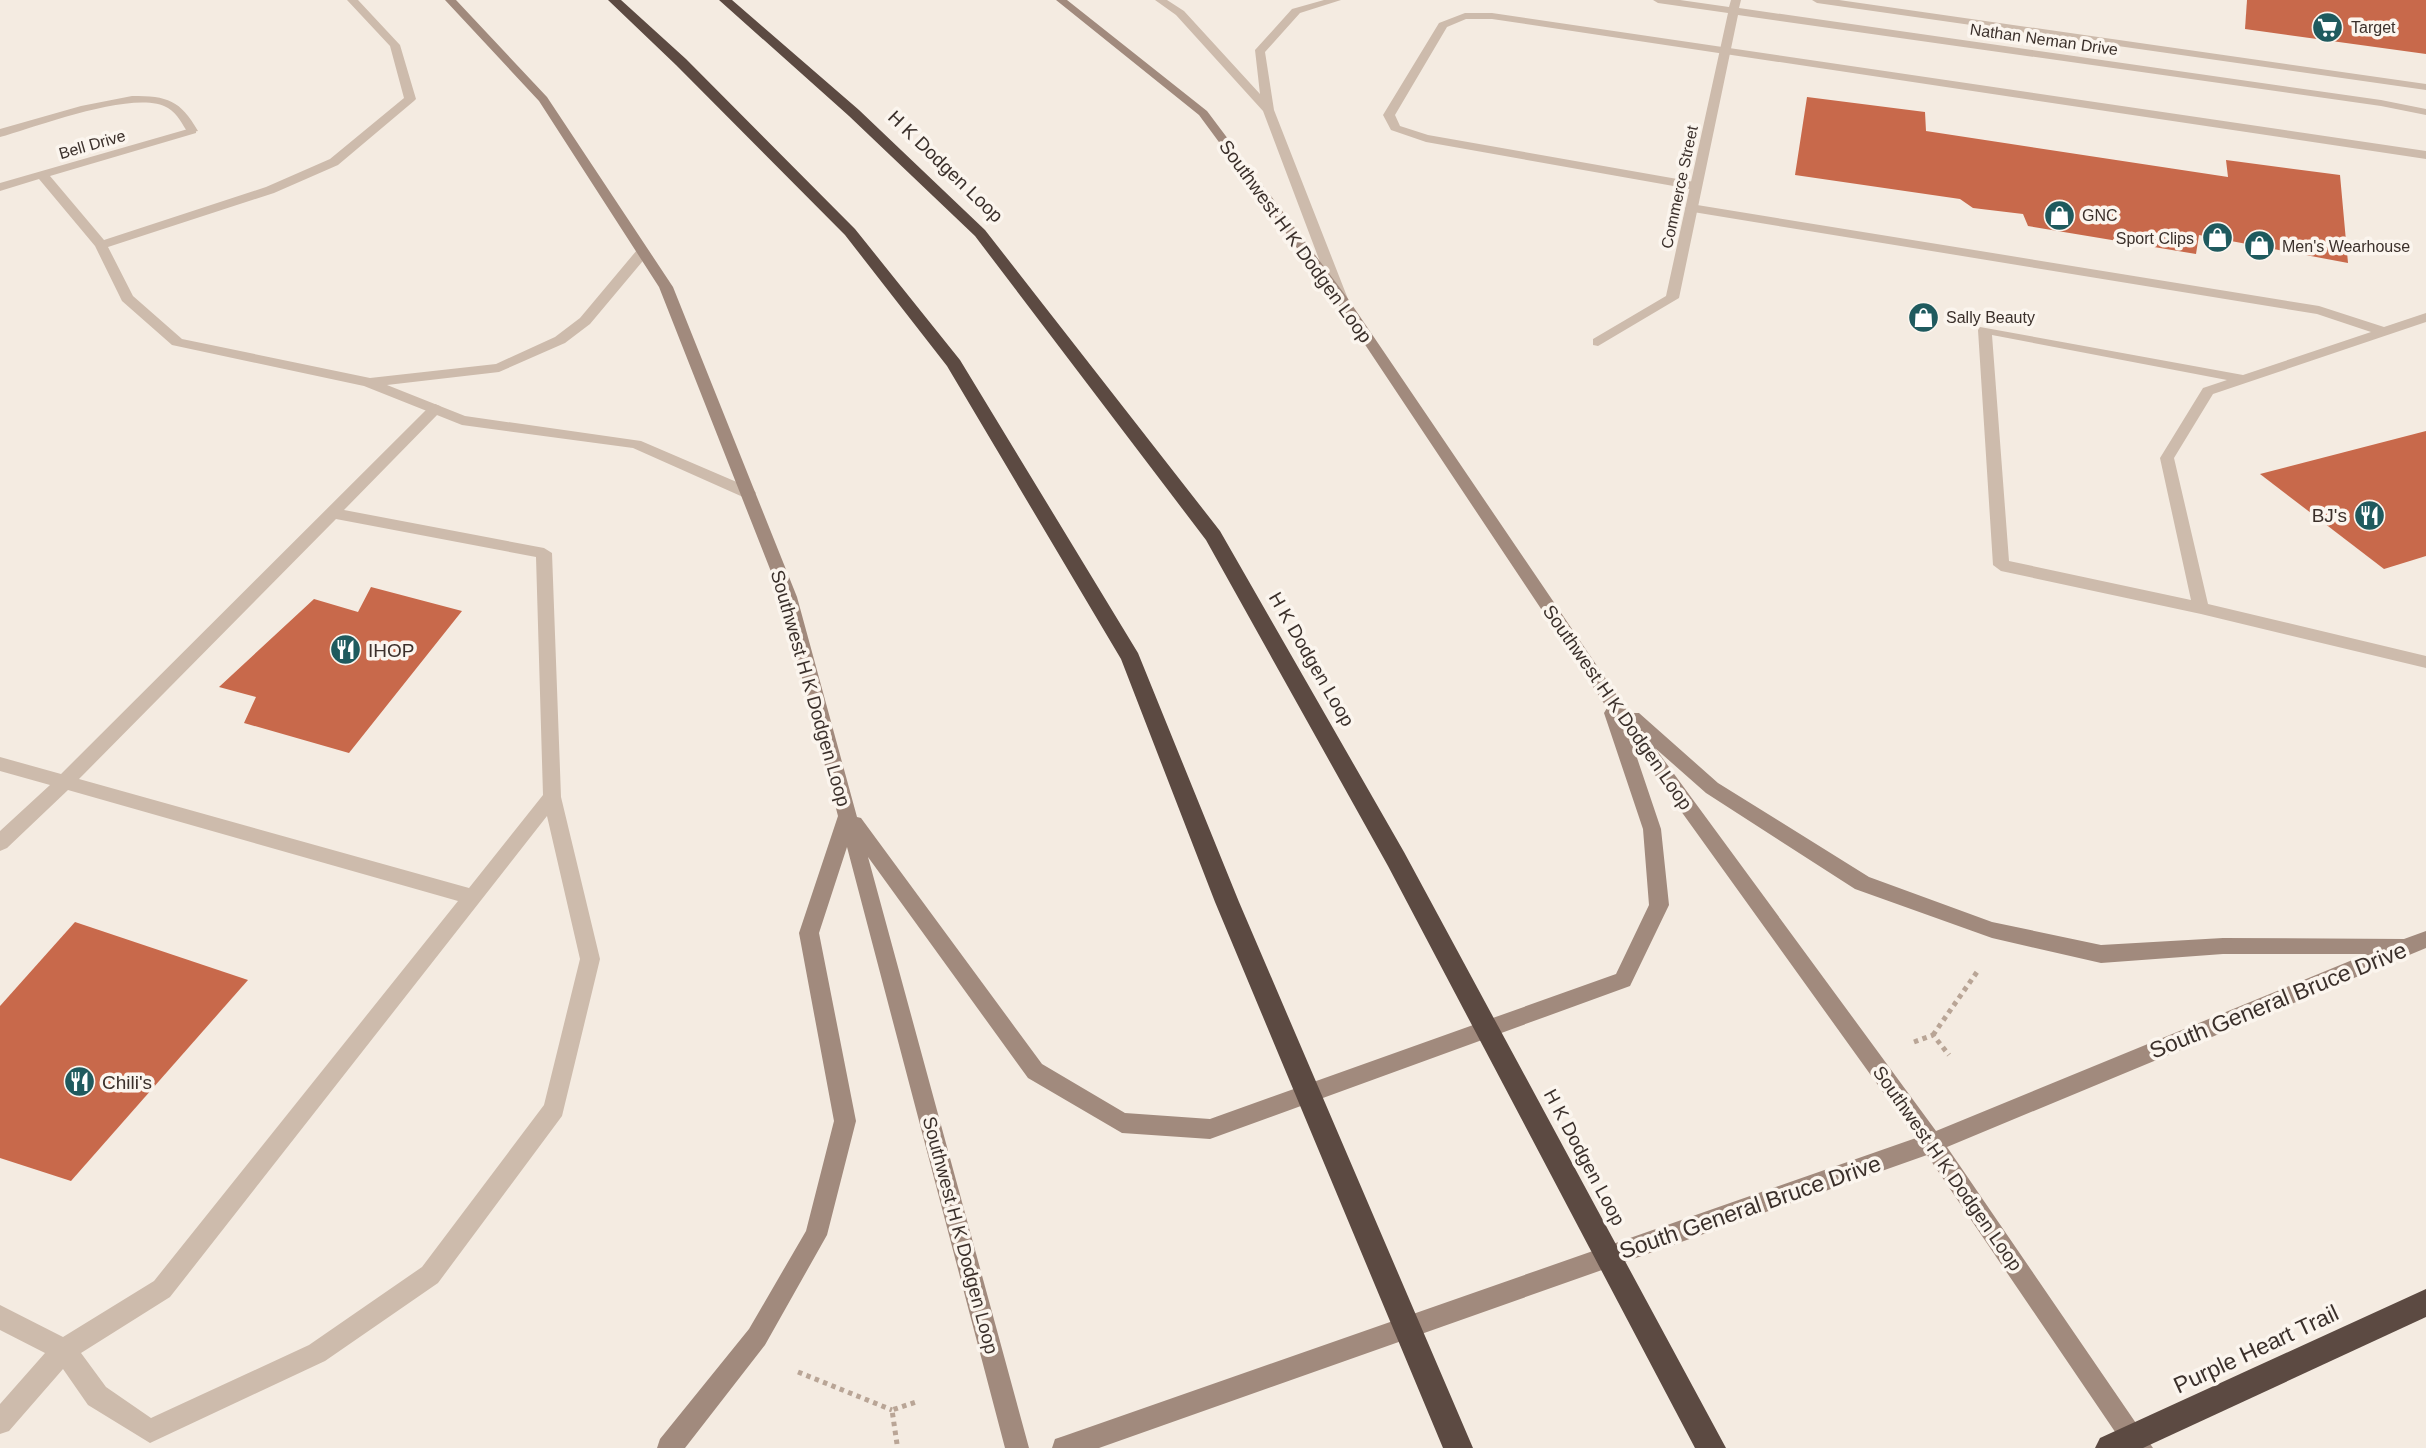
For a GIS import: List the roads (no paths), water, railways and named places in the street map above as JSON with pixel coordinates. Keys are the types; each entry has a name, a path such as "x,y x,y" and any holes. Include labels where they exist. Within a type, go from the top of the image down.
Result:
{"highway":[{"path":"614,0 681,62 850,232 954,364 1131,658 1227,902 1458,1448"},
{"name":"H K Dodgen Loop","path":"725,0 854,113 980,233 1213,536 1396,859 1711,1448"},
{"name":"Purple Heart Trail","path":"2110,1448 2426,1303"}],"main road":[{"name":"Southwest H K Dodgen Loop","path":"450,0 543,99 666,287 789,597 1017,1448"},
{"name":"Southwest H K Dodgen Loop","path":"1061,0 1203,113 1341,299 1606,694 1932,1143 2141,1448"},
{"path":"848,815 1035,1071 1122,1123 1210,1129 1623,980 1659,905 1652,829 1606,694"},
{"path":"1606,694 1712,788 1862,883 1992,930 2101,954 2223,946 2417,942"},
{"path":"669,1448 757,1337 816,1235 845,1121 809,933 848,815"},
{"name":"South General Bruce Drive","path":"1064,1448 1932,1143 2417,942"}],"street":[{"path":"101,245 270,190 334,162 410,99 395,45 352,0"},
{"path":"1160,0 1180,13 1268,110"},
{"path":"1336,0 1296,11 1259,52 1268,110 1341,299"},
{"name":"Nathan Neman Drive","path":"1658,0 1735,5 2426,112"},
{"name":"Nathan Neman Drive","path":"1817,0 2426,87"},
{"name":"Commerce Street","path":"1598,342 1672,298 1735,5"},
{"path":"1696,186 1426,138 1395,128 1390,115 1443,24 1465,16 1492,16 2426,155"},
{"name":"Bell Drive","path":"0,133 139,97 167,103 181,111 192,131 0,187"},
{"path":"42,175 101,245 127,298 177,342 368,382 462,420 636,444 748,493"},
{"path":"1691,208 2319,310 2384,332"},
{"path":"368,382 499,368 560,340 585,321 642,253"},
{"path":"2201,608 2167,458 2208,391 2426,317"},
{"path":"2412,322 2426,331"},
{"path":"2243,379 1985,330 2001,565 2201,608 2426,662"},
{"path":"0,843 66,781 435,410"},
{"path":"0,1317 64,1350 97,1396 150,1431 317,1353 430,1275 554,1109 590,959 552,797 544,553 334,513"},
{"path":"0,764 472,897"},
{"path":"0,1422 64,1350 162,1289 552,797"}],"place":[{"name":"Target","path":"2328,27"},
{"name":"GNC","path":"2059,215"},
{"name":"Sport Clips","path":"2217,238"},
{"name":"Men's Wearhouse","path":"2259,246"},
{"name":"Sally Beauty","path":"1923,317"},
{"name":"BJ's","path":"2370,515"},
{"name":"IHOP","path":"345,650"},
{"name":"Chili's","path":"79,1082"}]}
